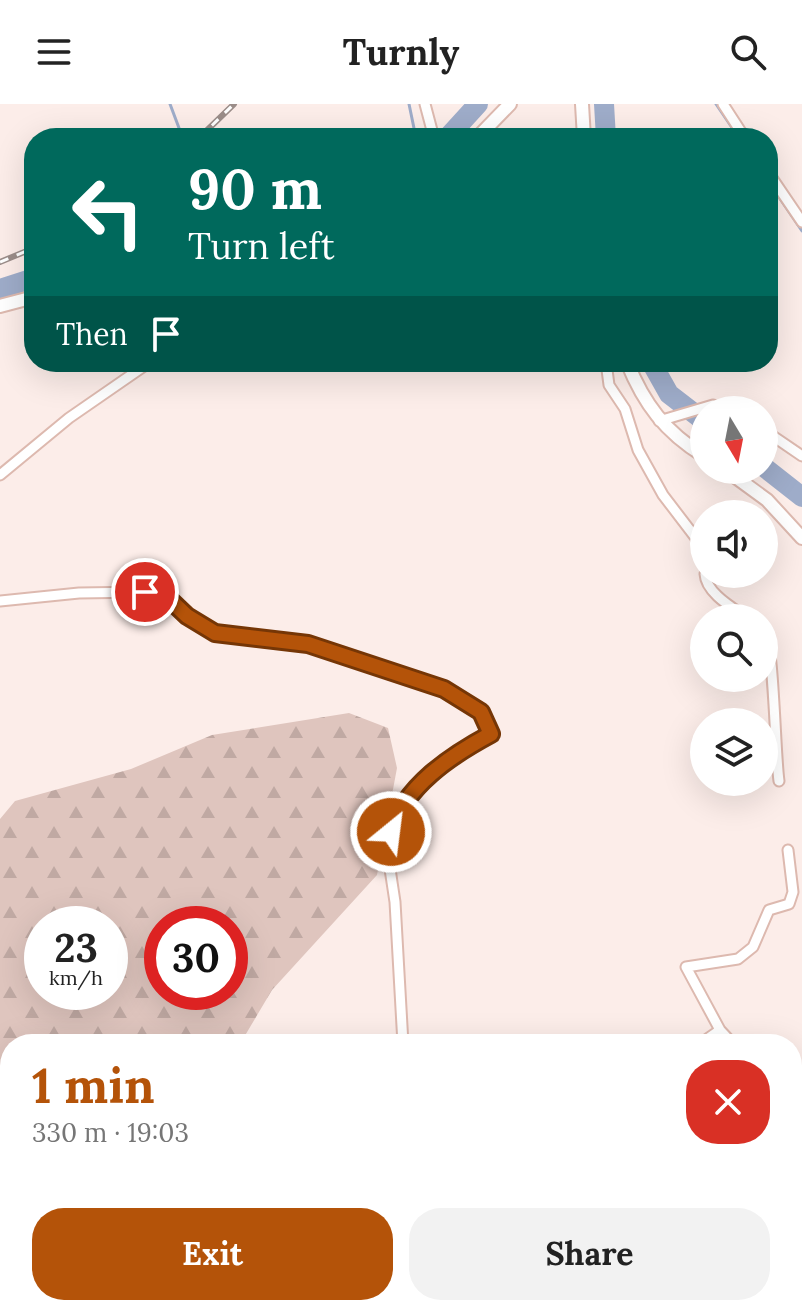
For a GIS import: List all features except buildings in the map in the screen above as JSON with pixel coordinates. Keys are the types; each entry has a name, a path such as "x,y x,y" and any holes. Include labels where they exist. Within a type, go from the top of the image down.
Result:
{"main road":[{"path":"487,128 510,104"},
{"path":"582,104 583,128"},
{"path":"0,306 24,300"},
{"path":"632,372 647,406 659,421 690,445"},
{"path":"745,484 767,500 802,538"}],"street":[{"path":"425,104 431,128"},
{"path":"723,104 739,128"},
{"path":"778,187 802,222"},
{"path":"0,475 69,418 136,372"},
{"path":"607,372 609,385 625,409 638,450 663,495 690,530"},
{"path":"659,421 690,411"},
{"path":"778,440 802,456"},
{"path":"711,588 730,604"},
{"path":"0,601 79,593 145,592 166,596 187,616 215,633 308,644 444,689 481,712 491,734 452,755 422,784 396,815 387,849 395,902 402,1034"},
{"path":"772,692 779,781"},
{"path":"724,1034 686,967 738,959 753,947 769,910 789,904 793,892 788,850"},
{"path":"714,1034 720,1030"}],"green space":[{"path":"349,713 388,728 397,768 377,875 272,990 246,1034 0,1034 0,819 15,801 131,769 212,735"}],"waterway":[{"path":"170,104 179,128"},
{"path":"409,104 414,128"},
{"path":"456,128 478,104"},
{"path":"604,104 605,128"},
{"path":"716,104 732,128"},
{"path":"778,196 802,231"},
{"path":"0,289 24,281"},
{"path":"657,372 669,394 690,410"},
{"path":"778,478 802,497"}],"railway":[{"path":"209,128 234,104"},
{"path":"0,262 24,252"}],"route":[{"path":"145,592 166,596 187,616 215,633 261,641 284,640 308,644 444,689 481,712 491,734 452,755 422,784 396,815 391,832"}]}
